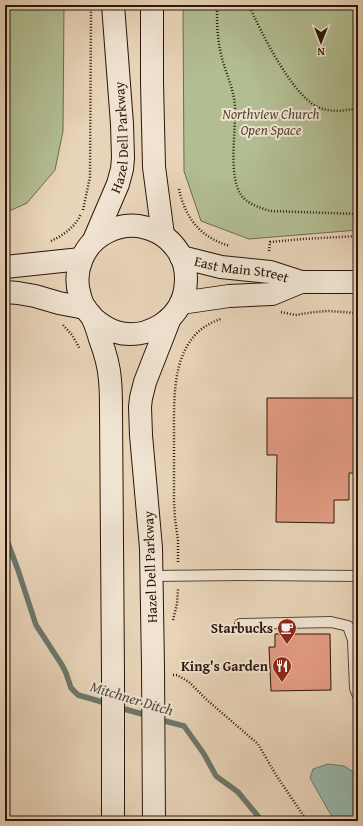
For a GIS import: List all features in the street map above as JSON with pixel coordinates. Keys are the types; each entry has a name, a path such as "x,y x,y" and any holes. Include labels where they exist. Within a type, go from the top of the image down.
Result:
{"main road":[{"name":"Hazel Dell Parkway","path":"94,240 118,184 123,158 122,124 113,5"},
{"path":"152,5 154,167 163,235"},
{"path":"5,292 35,296 89,313 100,324 108,329 127,334 136,334 155,329 176,310 184,294 186,275 181,257 171,242 163,235 153,230 143,226 133,225 112,229 94,240 87,248 81,259 78,272 77,284 80,296 89,313 106,356 110,380 113,821"},
{"name":"East Main Street","path":"181,257 221,267 270,272 301,282 358,282"},
{"path":"5,267 81,259"},
{"name":"East Main Street","path":"176,310 229,296 272,294 301,282"},
{"name":"Hazel Dell Parkway","path":"154,821 152,576 140,406 145,382 176,310"}],"lane":[{"path":"152,576 358,576"},
{"path":"240,624 331,622 348,626 353,640 354,688 358,696"}],"path":[{"path":"50,241 67,232 78,221 84,206 90,177 92,5"},
{"path":"217,5 218,35 221,55 234,97 235,182 242,196 250,203 270,211 358,214"},
{"path":"249,5 276,58 301,94 309,102 317,107 328,110 340,111 358,108"},
{"path":"179,188 180,195 188,213 198,228 210,238 235,247"},
{"path":"269,251 270,242 358,236"},
{"path":"280,312 295,315 328,311 358,313"},
{"path":"178,550 174,500 174,388 179,365 185,349 202,328 224,318"},
{"path":"57,322 63,325 72,335 81,350"},
{"path":"173,675 177,675 189,682 207,700 258,744 276,775 307,821"}],"green space":[{"path":"5,5 64,5 63,131 55,170 27,203 5,213"},
{"name":"Northview Church Open Space","path":"183,5 358,5 358,230 249,239 201,221 184,171"}],"water":[{"path":"328,764 344,766 358,775 358,821 335,821 310,778 313,769"}],"building":[{"path":"267,398 358,398 358,473 349,473 349,500 334,500 334,523 276,522 277,455 267,455"},
{"path":"275,634 330,634 331,690 271,691 269,647 275,647"}],"waterway":[{"name":"Mitchner Ditch","path":"5,535 36,625 62,665 71,688 78,695 109,704"},
{"name":"Mitchner Ditch","path":"117,707 149,716"},
{"name":"Mitchner Ditch","path":"157,719 184,726 204,754 216,776 238,792 262,821"}],"place":[{"name":"Starbucks","path":"287,645"},
{"name":"King's Garden","path":"282,683"}]}
